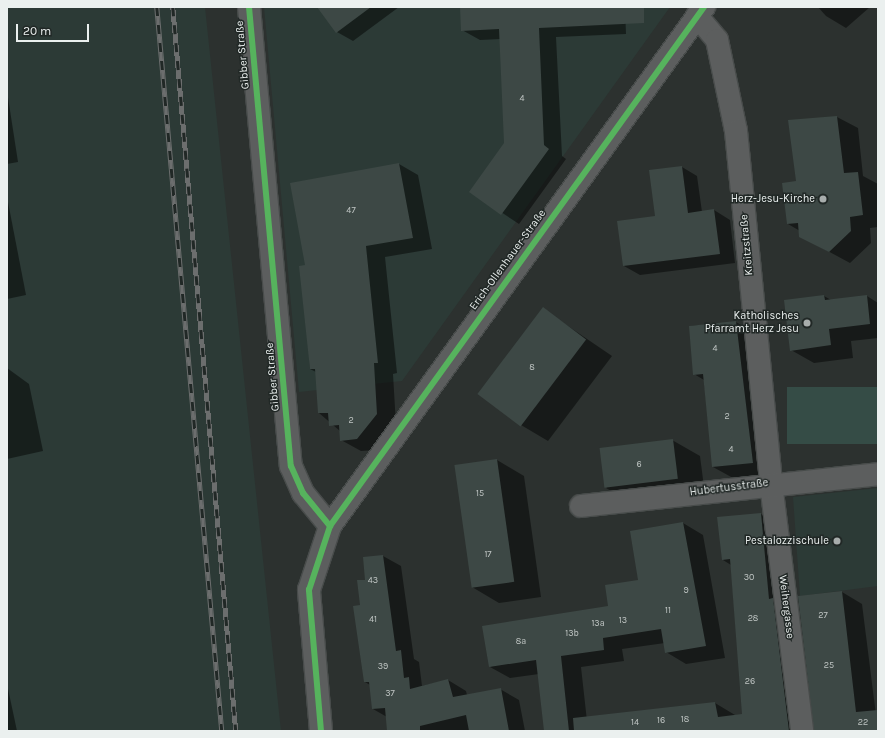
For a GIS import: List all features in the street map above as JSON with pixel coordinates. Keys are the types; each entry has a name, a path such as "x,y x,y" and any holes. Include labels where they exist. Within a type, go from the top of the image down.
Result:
{"street":[{"name":"Gibber Straße","path":"249,7 291,466 303,493 330,526"},
{"name":"Erich-Ollenhauer-Straße","path":"330,526 701,11"},
{"name":"Kreitzstraße","path":"701,11 717,40 736,131 771,484"},
{"name":"Hubertusstraße","path":"580,506 771,484 878,474"},
{"name":"Weihergasse","path":"771,484 802,731"},
{"path":"321,731 309,590 330,526"}],"shaded area":[{"path":"7,7 205,7 281,731 7,731"},
{"path":"264,7 670,7 402,381 299,392"},
{"name":"Pestalozzischule","path":"878,488 878,586 800,596 793,497"}],"green space":[{"path":"787,387 878,387 878,444 787,444"}],"building":[{"path":"317,7 371,7 336,33"},
{"path":"460,7 644,7 644,23 539,28 544,145 549,149 501,215 469,192 504,143 499,29 461,31"},
{"name":"Herz-Jesu-Kirche","path":"837,116 844,173 858,172 863,215 850,217 851,231 829,252 799,237 798,223 787,224 782,183 796,181 788,120"},
{"path":"399,163 413,238 366,246 378,363 374,363 377,414 357,439 340,441 339,425 329,426 328,413 318,413 315,369 310,369 299,266 305,265 290,183"},
{"path":"682,166 688,213 714,209 720,254 623,266 617,221 655,216 649,170"},
{"name":"Katholisches Pfarramt Herz Jesu","path":"824,295 825,300 867,295 870,324 829,329 831,345 790,351 784,300"},
{"path":"543,307 586,339 521,427 477,394"},
{"path":"736,321 753,463 712,467 703,374 693,375 689,326"},
{"path":"673,439 678,479 604,488 600,448"},
{"path":"497,459 514,582 472,588 454,465"},
{"path":"761,513 769,599 773,598 789,731 574,731 573,718 715,702 718,717 742,714 730,559 722,560 717,517"},
{"path":"683,522 706,646 665,653 661,629 603,638 604,650 561,656 569,731 544,731 536,660 489,667 482,626 608,606 605,585 638,580 630,531"},
{"path":"383,555 396,651 401,650 404,678 409,677 410,689 448,679 453,697 501,688 509,731 469,731 466,715 420,726 420,731 387,731 385,708 372,709 369,682 364,682 353,606 360,605 357,580 365,580 363,557"},
{"path":"842,591 856,712 878,710 878,731 814,731 798,596"}],"railway":[{"path":"157,7 222,731"},
{"path":"173,7 236,731"}],"cycle path":[{"path":"249,7 291,466 303,493 330,526"},
{"path":"321,731 309,590 330,526 704,7"}],"place":[{"name":"Herz-Jesu-Kirche","path":"823,199"},
{"name":"Katholisches Pfarramt Herz Jesu","path":"807,323"},
{"name":"Pestalozzischule","path":"837,541"}]}
